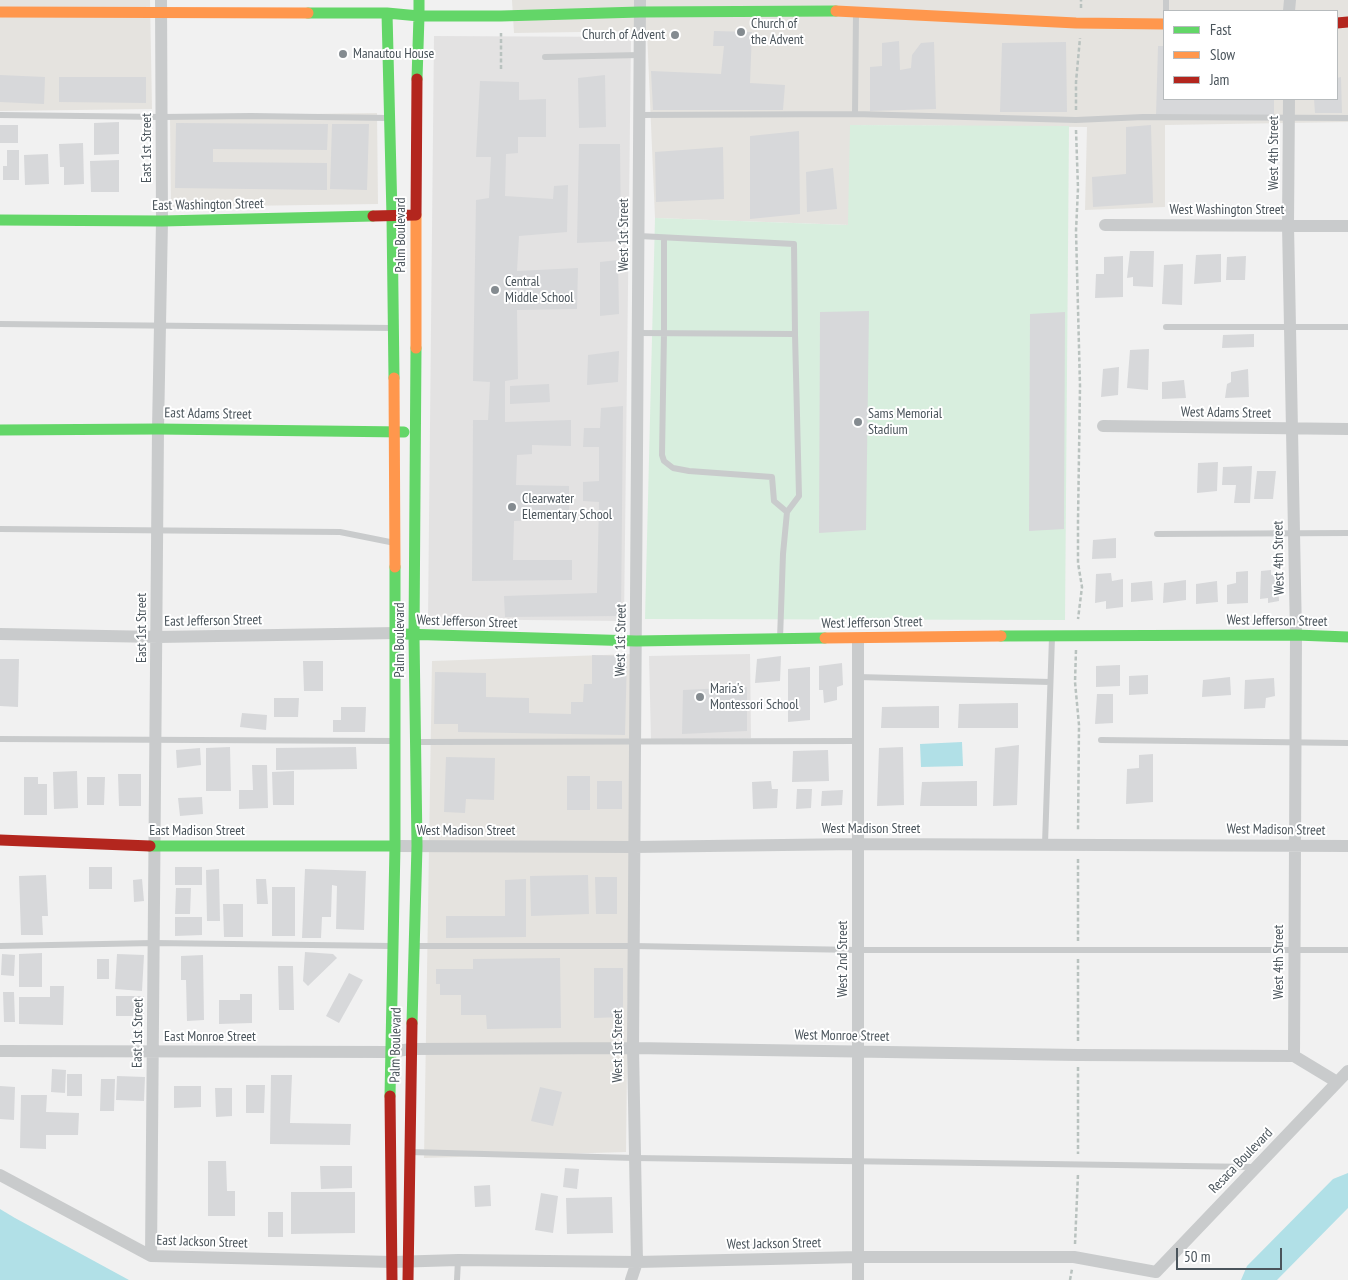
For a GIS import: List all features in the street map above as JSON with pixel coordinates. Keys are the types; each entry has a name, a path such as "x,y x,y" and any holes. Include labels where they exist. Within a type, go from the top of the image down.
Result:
{"main road":[{"name":"Palm Boulevard","path":"387,0 387,12 416,215 414,636 417,846 411,1050 408,1280"},
{"name":"Palm Boulevard","path":"392,1280 390,1052 395,846 396,633 392,216 403,118 419,16 419,0"},
{"path":"0,12 161,6 387,12 419,16 501,16 640,6 856,6 1076,23 1163,24"},
{"name":"East Washington Street","path":"0,220 162,221 416,215"},
{"path":"393,328 416,326"},
{"name":"East Adams Street","path":"0,430 158,428 394,431 416,434"},
{"name":"West Jefferson Street","path":"396,633 414,636 636,641 1052,636 1296,635 1348,637"},
{"name":"East Madison Street","path":"0,840 155,846 395,846"},
{"path":"392,946 414,946"}],"street":[{"name":"East 1st Street","path":"151,1256 158,637 158,428 162,221 161,6"},
{"name":"West 1st Street","path":"632,1280 637,1262 632,1048 640,6"},
{"name":"West 4th Street","path":"1289,100 1288,225 1296,635 1294,1056"},
{"name":"West Washington Street","path":"1106,225 1348,226"},
{"name":"West Adams Street","path":"1103,426 1348,429"},
{"name":"East Jefferson Street","path":"0,634 158,637 396,633"},
{"name":"West 2nd Street","path":"858,639 858,1280"},
{"name":"West Madison Street","path":"395,846 634,847 857,844 1348,846"},
{"name":"West Monroe Street","path":"390,1052 411,1050 632,1048 1078,1055 1294,1056"},
{"name":"East Monroe Street","path":"0,1050 390,1052"},
{"path":"1294,1056 1337,1082"},
{"name":"Resaca Boulevard","path":"1156,1272 1348,1071"},
{"name":"East Jackson Street","path":"0,1175 151,1256 392,1262"},
{"name":"West Jackson Street","path":"392,1262 458,1260 637,1262 859,1257 1074,1257 1156,1272"}],"lane":[{"path":"855,114 856,6"},
{"path":"544,57 640,55"},
{"path":"640,115 855,114 1076,120 1143,117 1348,118"},
{"path":"0,116 403,118"},
{"path":"639,236 794,244 799,496 786,512 780,639"},
{"path":"664,238 662,455 664,461 673,468 689,472 772,477 774,501 786,512"},
{"path":"0,324 160,324 393,328"},
{"path":"1166,327 1348,327"},
{"path":"638,333 795,334"},
{"path":"0,529 340,532 395,542"},
{"path":"1157,534 1348,533"},
{"path":"1045,844 1052,636"},
{"path":"858,677 1050,682"},
{"path":"0,738 395,741"},
{"path":"1101,740 1295,744 1348,743"},
{"path":"416,742 857,741"},
{"path":"0,946 154,943 392,946"},
{"path":"414,946 633,946 857,950 1348,950"},
{"path":"409,1152 635,1158 1256,1167"},
{"path":"457,1280 458,1260"}],"path":[{"path":"501,16 501,70"}],"shaded area":[{"path":"0,0 150,0 152,109 0,111"},
{"path":"512,0 1348,0 1348,122 1165,125 1165,207 1085,210 1087,127 851,125 849,225 655,218 647,31 514,33"},
{"path":"434,36 631,37 624,621 428,619"},
{"path":"377,113 378,204 171,207 170,116"},
{"path":"632,654 626,1152 424,1158 432,661"},
{"name":"Maria's Montessori School","path":"750,654 751,738 651,740 649,656"}],"green space":[{"name":"Sams Memorial Stadium","path":"850,125 1069,126 1065,620 645,619 655,218 848,225"}],"water":[{"path":"962,742 963,766 921,767 920,744"},
{"path":"1348,1173 1348,1208 1277,1280 1241,1280 1247,1266 1333,1179"},
{"path":"0,1209 15,1218 129,1280 0,1280"}],"building":[{"name":"Church of the Advent","path":"714,31 752,32 750,83 785,85 783,110 653,110 651,71 721,74 724,46 713,46"},
{"path":"899,41 900,70 911,68 912,55 921,43 934,42 936,109 870,111 870,67 882,66 882,43"},
{"path":"1066,42 1067,112 1000,112 1002,43"},
{"path":"1158,46 1163,46 1163,100 1274,100 1274,117 1156,116"},
{"path":"0,75 45,77 44,104 0,102"},
{"path":"605,75 606,127 579,128 578,78"},
{"path":"59,77 146,77 146,103 59,102"},
{"path":"1341,77 1342,113 1315,113 1314,100 1338,100 1338,78"},
{"path":"480,81 519,82 519,100 546,99 546,137 518,137 518,153 506,154 505,196 553,199 554,186 568,185 567,232 519,236 517,271 578,268 577,309 517,310 518,379 505,381 505,422 571,420 571,446 532,445 532,454 517,455 516,485 569,486 569,519 514,521 513,560 572,560 572,580 472,581 473,420 488,420 490,382 473,381 476,200 489,198 491,157 476,157"},
{"path":"119,122 119,154 94,155 94,123"},
{"path":"176,123 328,124 327,150 213,149 213,162 327,163 327,190 175,188"},
{"path":"332,124 369,124 367,190 330,189"},
{"path":"0,125 18,125 18,143 0,143"},
{"path":"1151,125 1153,203 1093,207 1092,177 1126,174 1126,127"},
{"path":"799,131 800,214 750,219 750,136"},
{"path":"83,143 84,184 64,185 64,167 60,167 59,144"},
{"path":"579,144 620,144 621,241 577,243"},
{"path":"723,147 724,199 656,202 655,152"},
{"path":"7,150 19,150 19,180 3,180 3,166 7,166"},
{"path":"48,154 49,184 25,185 24,155"},
{"path":"119,160 119,192 91,192 90,161"},
{"path":"833,168 837,209 807,212 806,172"},
{"path":"1130,251 1154,251 1153,287 1133,286 1133,277 1127,278"},
{"path":"1221,254 1221,282 1194,284 1196,255"},
{"path":"1123,256 1123,297 1095,298 1096,274 1104,274 1104,257"},
{"path":"1246,256 1245,280 1226,280 1227,257"},
{"path":"618,260 619,314 600,316 600,262"},
{"path":"1183,264 1182,305 1162,304 1164,265"},
{"path":"869,311 866,530 819,533 820,312"},
{"path":"1065,312 1064,529 1029,531 1030,314"},
{"path":"1254,334 1254,347 1222,348 1223,335"},
{"path":"1149,349 1148,390 1127,388 1130,350"},
{"path":"619,351 618,382 587,385 588,355"},
{"path":"1119,367 1118,395 1101,397 1103,369"},
{"path":"1248,369 1249,397 1225,398 1227,384 1231,382 1231,372"},
{"path":"1184,380 1186,398 1162,399 1162,382"},
{"path":"549,384 550,402 510,404 510,386"},
{"path":"623,406 621,616 505,617 504,596 597,593 599,502 583,501 583,482 599,481 599,447 583,447 584,428 600,428 601,408"},
{"path":"1218,462 1217,491 1197,493 1198,463"},
{"path":"1252,466 1250,503 1234,503 1236,485 1222,485 1223,467"},
{"path":"1257,471 1276,471 1273,499 1254,499"},
{"path":"1116,538 1116,558 1092,559 1093,540"},
{"path":"1271,570 1271,575 1278,574 1279,601 1268,603 1268,598 1260,599 1261,571"},
{"path":"1248,571 1248,603 1227,604 1227,585 1236,583 1236,572"},
{"path":"1111,573 1112,581 1123,579 1123,607 1106,609 1106,601 1095,603 1096,574"},
{"path":"1186,580 1186,600 1163,603 1164,583"},
{"path":"1152,581 1153,600 1131,602 1131,583"},
{"path":"1217,581 1218,602 1196,604 1196,584"},
{"path":"592,655 627,656 625,735 458,732 458,724 434,724 435,672 486,673 486,697 529,698 529,713 571,714 571,702 583,702 584,684 592,684"},
{"path":"781,656 780,681 755,683 757,659"},
{"path":"0,659 19,659 18,707 0,706"},
{"path":"303,661 323,661 323,691 304,691"},
{"path":"842,663 843,685 837,687 837,700 824,703 823,690 819,690 819,666"},
{"path":"1120,665 1120,686 1096,687 1096,666"},
{"path":"810,667 810,720 788,722 788,669"},
{"path":"1148,675 1148,694 1129,695 1129,676"},
{"path":"1230,677 1231,695 1202,697 1203,680"},
{"path":"1274,678 1275,696 1266,698 1265,708 1244,709 1245,680"},
{"path":"747,687 747,731 682,734 683,690"},
{"path":"1097,694 1113,694 1113,723 1095,724"},
{"path":"274,698 299,698 298,717 274,717"},
{"path":"1018,703 1018,728 958,728 959,704"},
{"path":"939,706 939,728 881,728 882,707"},
{"path":"341,707 366,707 365,732 333,732 333,720 341,720"},
{"path":"242,713 267,715 266,730 240,727"},
{"path":"1019,745 1017,805 993,806 995,748"},
{"path":"230,747 231,791 206,791 206,748"},
{"path":"356,747 357,769 276,770 276,748"},
{"path":"903,747 904,805 877,806 879,748"},
{"path":"200,748 201,765 177,768 176,750"},
{"path":"828,750 829,781 792,782 793,751"},
{"path":"1153,754 1153,802 1126,804 1127,769 1139,768 1139,755"},
{"path":"446,757 495,758 494,800 466,799 465,813 444,812"},
{"path":"252,765 267,765 268,808 239,809 239,790 253,790"},
{"path":"77,771 78,808 54,809 53,772"},
{"path":"294,771 294,805 273,805 272,772"},
{"path":"118,774 141,774 141,806 119,806"},
{"path":"567,776 590,776 590,810 567,810"},
{"path":"24,777 38,777 38,784 47,784 47,815 24,815"},
{"path":"87,777 105,777 104,805 87,805"},
{"path":"597,781 622,781 622,809 597,809"},
{"path":"771,781 772,789 778,789 777,808 753,809 752,782"},
{"path":"977,781 977,806 920,806 922,782"},
{"path":"797,789 812,789 811,808 796,809"},
{"path":"843,790 842,805 821,806 822,791"},
{"path":"202,797 203,814 180,816 178,798"},
{"path":"89,867 112,867 112,889 89,889"},
{"path":"175,867 202,867 202,885 175,885"},
{"path":"219,869 220,921 207,921 206,870"},
{"path":"305,869 366,871 364,930 336,929 337,886 332,885 331,917 322,917 321,938 302,938"},
{"path":"46,875 48,916 42,916 43,935 21,935 19,876"},
{"path":"588,875 589,914 531,916 530,876"},
{"path":"595,877 617,877 617,914 596,914"},
{"path":"142,879 144,901 134,902 133,880"},
{"path":"256,879 266,879 268,904 257,904"},
{"path":"526,879 526,937 446,938 446,916 505,916 505,880"},
{"path":"272,887 295,887 295,936 272,936"},
{"path":"176,888 191,888 190,914 175,914"},
{"path":"223,904 243,904 243,937 224,937"},
{"path":"175,917 202,917 202,935 175,936"},
{"path":"305,952 333,954 337,958 308,986 303,981"},
{"path":"42,953 42,987 19,987 19,954"},
{"path":"2,954 15,955 14,976 1,975"},
{"path":"117,954 144,955 142,991 115,989"},
{"path":"203,955 204,1020 187,1021 186,980 181,980 181,956"},
{"path":"560,958 561,1028 487,1029 486,1015 461,1015 461,995 440,995 440,984 436,984 436,969 473,969 473,959"},
{"path":"97,959 109,959 109,979 97,979"},
{"path":"278,966 293,966 294,1010 279,1010"},
{"path":"594,968 623,968 623,1017 594,1018"},
{"path":"349,973 363,980 339,1023 326,1016"},
{"path":"50,986 64,986 63,1025 19,1024 19,997 50,997"},
{"path":"3,992 14,992 15,1022 4,1022"},
{"path":"240,994 252,994 252,1023 219,1024 219,1000 240,1000"},
{"path":"116,996 144,996 144,1016 116,1016"},
{"path":"52,1069 66,1070 65,1093 51,1092"},
{"path":"67,1074 82,1074 82,1096 67,1096"},
{"path":"271,1075 292,1075 290,1123 351,1124 350,1145 270,1144"},
{"path":"117,1076 145,1077 144,1101 116,1100"},
{"path":"101,1079 115,1079 114,1111 100,1111"},
{"path":"246,1085 265,1085 264,1113 246,1113"},
{"path":"0,1086 15,1087 14,1120 0,1119"},
{"path":"174,1086 201,1086 201,1107 174,1108"},
{"path":"540,1087 562,1092 553,1126 531,1121"},
{"path":"215,1088 232,1088 232,1116 216,1117"},
{"path":"21,1095 47,1095 46,1112 79,1113 78,1135 46,1135 46,1149 20,1148"},
{"path":"208,1161 226,1161 227,1191 235,1191 235,1216 208,1216"},
{"path":"320,1166 352,1166 352,1188 321,1189"},
{"path":"565,1168 579,1169 577,1189 563,1187"},
{"path":"490,1185 491,1206 475,1207 474,1186"},
{"path":"291,1192 355,1192 355,1233 291,1234"},
{"path":"541,1193 558,1196 553,1233 535,1230"},
{"path":"612,1197 613,1233 567,1234 566,1198"},
{"path":"268,1212 283,1212 283,1237 268,1237"}],"traffic: fast":[{"path":"419,0 419,16"},
{"path":"308,13 501,16 640,12 836,11"},
{"path":"387,13 392,216"},
{"path":"417,79 419,16"},
{"path":"0,220 162,221 373,216"},
{"path":"392,216 394,378"},
{"path":"412,1023 417,846 414,636 416,348"},
{"path":"0,430 158,429 404,432"},
{"path":"390,1096 395,846 395,567"},
{"path":"403,634 636,641 825,638"},
{"path":"1001,636 1296,635 1348,637"},
{"path":"150,846 395,846"}],"traffic: slow":[{"path":"836,11 1076,23 1163,24"},
{"path":"0,12 308,13"},
{"path":"416,215 416,348"},
{"path":"394,378 395,567"},
{"path":"825,638 1001,636"}],"traffic: jam":[{"path":"1338,23 1348,22"},
{"path":"373,216 416,215 417,79"},
{"path":"0,840 150,846"},
{"path":"408,1280 412,1023"},
{"path":"390,1096 392,1280"}],"place":[{"name":"Church of the Advent","path":"741,32"},
{"name":"Church of Advent","path":"675,35"},
{"name":"Manautou House","path":"343,54"},
{"name":"Central Middle School","path":"495,290"},
{"name":"Sams Memorial Stadium","path":"858,422"},
{"name":"Clearwater Elementary School","path":"512,507"},
{"name":"Maria's Montessori School","path":"700,697"}]}
